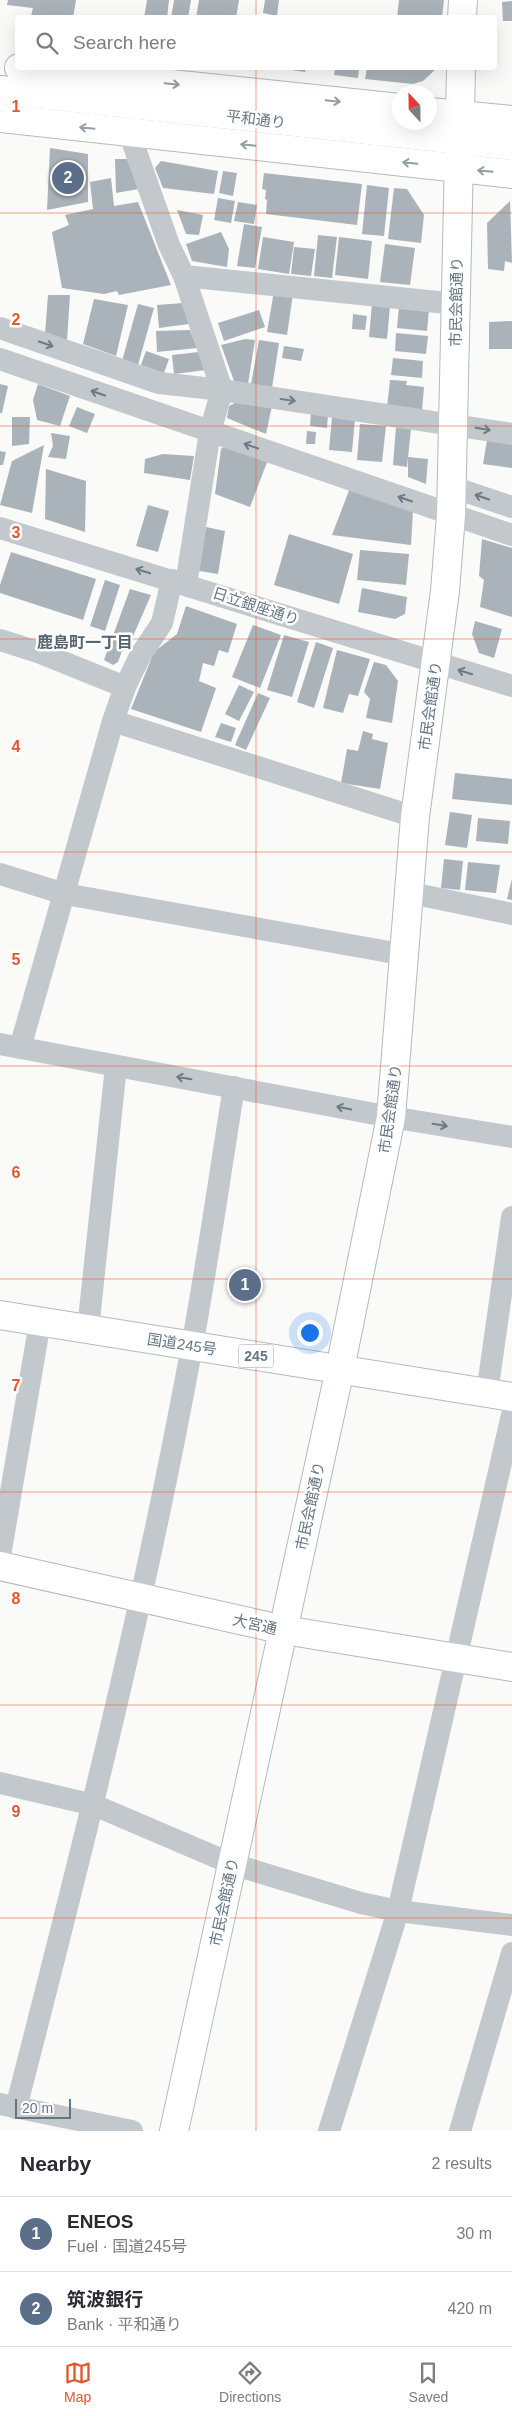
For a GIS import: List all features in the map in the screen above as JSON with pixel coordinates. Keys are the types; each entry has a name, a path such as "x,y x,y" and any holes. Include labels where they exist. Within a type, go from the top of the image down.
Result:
{"main road":[{"path":"462,15 463,0"},
{"path":"0,66 15,67"},
{"path":"32,70 131,92 392,108"},
{"name":"市民会館通り","path":"174,2131 340,1369 391,1117 411,893 415,817 436,663 451,515 461,70"},
{"name":"平和通り","path":"0,90 131,92 459,128 512,146"},
{"path":"437,116 459,128 512,120"},
{"path":"0,118 512,174"},
{"name":"国道245号","path":"0,1315 499,1395"},
{"name":"大宮通","path":"0,1566 284,1630 512,1667"}],"street":[{"path":"131,92 128,132 169,245 184,276 222,390 210,432 179,582 162,623 140,656 125,687 113,721 65,894 10,1046 391,1117 512,1137"},
{"path":"184,276 456,304"},
{"path":"0,328 159,383 222,390 512,434"},
{"path":"0,359 512,535"},
{"path":"452,486 512,507"},
{"name":"日立銀座通り","path":"2,534 179,582 512,686"},
{"path":"0,640 38,652 125,687"},
{"path":"113,721 415,817"},
{"path":"0,874 65,894 406,955"},
{"path":"411,893 512,914"},
{"path":"88,1329 116,1066"},
{"path":"132,2131 8,2106 94,1805 141,1598 192,1346 234,1087"},
{"path":"499,1395 512,1217"},
{"path":"0,1556 40,1322"},
{"path":"329,2131 398,1912 512,1415"},
{"path":"0,1783 94,1805 232,1864 331,1895 398,1912 512,1925"},
{"path":"460,2131 512,1953"}],"building":[{"path":"8,0 76,0 74,15 31,15 33,8 7,5"},
{"path":"147,0 169,0 167,15 144,15"},
{"path":"174,0 191,0 188,15 172,15"},
{"path":"199,0 239,0 236,15 196,15"},
{"path":"265,0 279,0 277,15 263,13"},
{"path":"399,0 444,0 442,15 397,15"},
{"path":"512,1 512,21 503,21 502,2"},
{"path":"335,70 359,70 358,78 334,75"},
{"path":"367,70 435,70 423,81 413,84 365,79"},
{"path":"50,148 88,154 88,202 47,210"},
{"path":"115,159 127,159 139,189 116,193"},
{"path":"161,161 218,171 214,194 163,188 155,168"},
{"path":"223,171 237,173 233,196 219,193"},
{"path":"264,173 362,184 357,225 266,214 266,190 262,189"},
{"path":"111,178 114,206 138,202 171,285 119,295 117,291 104,294 62,288 52,232 69,225 65,215 93,209 90,182"},
{"path":"367,185 389,188 384,236 362,234"},
{"path":"394,188 407,189 424,215 421,243 388,239"},
{"path":"218,198 235,201 231,223 214,220"},
{"path":"510,201 512,263 505,261 504,271 488,269 487,223"},
{"path":"238,202 257,205 254,224 234,221"},
{"path":"177,210 203,215 199,235 186,234"},
{"path":"244,224 262,227 255,268 237,266"},
{"path":"221,232 229,249 227,267 192,261 186,244"},
{"path":"318,235 337,237 332,278 314,276"},
{"path":"263,237 294,242 289,274 258,269"},
{"path":"339,237 372,241 368,279 335,275"},
{"path":"385,244 415,248 410,285 380,282"},
{"path":"294,247 315,249 311,276 291,274"},
{"path":"274,291 293,294 287,335 267,332"},
{"path":"48,295 70,295 67,341 45,334"},
{"path":"94,299 128,305 116,356 83,344"},
{"path":"183,303 189,324 159,328 157,305"},
{"path":"138,304 154,308 138,365 122,361"},
{"path":"372,304 390,306 387,339 369,337"},
{"path":"399,306 429,309 427,331 397,328"},
{"path":"259,310 265,327 224,341 218,323"},
{"path":"353,314 367,316 365,330 352,329"},
{"path":"512,321 512,349 489,349 489,322"},
{"path":"190,330 197,348 157,352 156,331"},
{"path":"396,333 428,336 426,354 395,351"},
{"path":"245,339 255,340 248,384 234,381 221,345"},
{"path":"259,340 279,343 272,388 251,384"},
{"path":"284,346 304,349 301,361 282,358"},
{"path":"146,351 169,359 164,373 141,365"},
{"path":"199,352 206,370 174,374 172,355"},
{"path":"393,358 423,361 422,378 391,375"},
{"path":"390,380 407,381 406,385 424,387 422,411 387,407"},
{"path":"0,384 8,386 2,413 0,413"},
{"path":"38,384 70,396 60,426 37,420 33,400"},
{"path":"237,402 272,406 266,434 227,418 229,406"},
{"path":"77,407 95,414 87,433 69,426"},
{"path":"311,412 328,414 327,428 310,426"},
{"path":"12,417 30,417 29,444 12,446"},
{"path":"332,417 355,419 352,452 329,450"},
{"path":"360,424 386,426 382,462 357,460"},
{"path":"396,427 411,429 407,467 393,465"},
{"path":"307,431 316,432 315,444 306,444"},
{"path":"51,433 70,436 66,459 48,457 53,446"},
{"path":"487,440 512,443 512,468 483,464"},
{"path":"227,444 269,457 250,507 215,494 221,449"},
{"path":"44,445 32,513 0,505 12,461"},
{"path":"0,451 6,452 3,465 0,465"},
{"path":"163,454 194,456 190,480 144,473 145,459"},
{"path":"408,457 428,459 426,484 408,477"},
{"path":"46,469 86,481 85,532 45,519"},
{"path":"350,488 413,511 411,545 332,535"},
{"path":"148,505 169,511 158,552 136,546"},
{"path":"206,527 225,531 218,574 199,571"},
{"path":"289,534 353,554 339,604 274,585"},
{"path":"482,539 512,548 512,617 480,607 484,580 479,576"},
{"path":"360,550 409,554 406,585 357,580"},
{"path":"11,552 96,579 83,620 0,593 0,585"},
{"path":"105,580 120,585 105,631 90,626"},
{"path":"362,588 407,597 405,614 395,619 358,612"},
{"path":"130,589 151,595 127,650 122,651 118,662 113,665 104,660"},
{"path":"186,606 237,624 228,653 219,650 214,666 203,663 199,681 216,688 201,732 131,709 154,652 177,634"},
{"path":"475,621 502,629 494,658 479,653 472,634"},
{"path":"253,625 281,635 260,688 232,677"},
{"path":"284,635 309,642 292,697 267,690"},
{"path":"316,642 333,648 314,708 297,702"},
{"path":"337,650 370,659 358,696 349,694 343,713 323,708"},
{"path":"374,662 386,665 398,681 392,723 366,718 370,699 364,692"},
{"path":"239,685 254,692 239,721 225,714"},
{"path":"258,693 270,698 246,750 235,745"},
{"path":"221,723 236,728 231,742 215,737"},
{"path":"363,731 373,734 372,739 388,743 380,789 341,783 347,749 358,751"},
{"path":"455,773 512,779 512,805 452,799"},
{"path":"450,812 472,815 467,848 445,845"},
{"path":"478,818 510,821 508,844 476,841"},
{"path":"444,859 463,861 460,890 441,888"},
{"path":"468,862 500,865 496,893 465,890"},
{"path":"512,879 512,900 507,899"}],"place":[{"name":"筑波銀行","path":"68,178"},
{"name":"ENEOS","path":"245,1285"}],"district":[{"name":"鹿島町一丁目","path":"85,642"}]}
